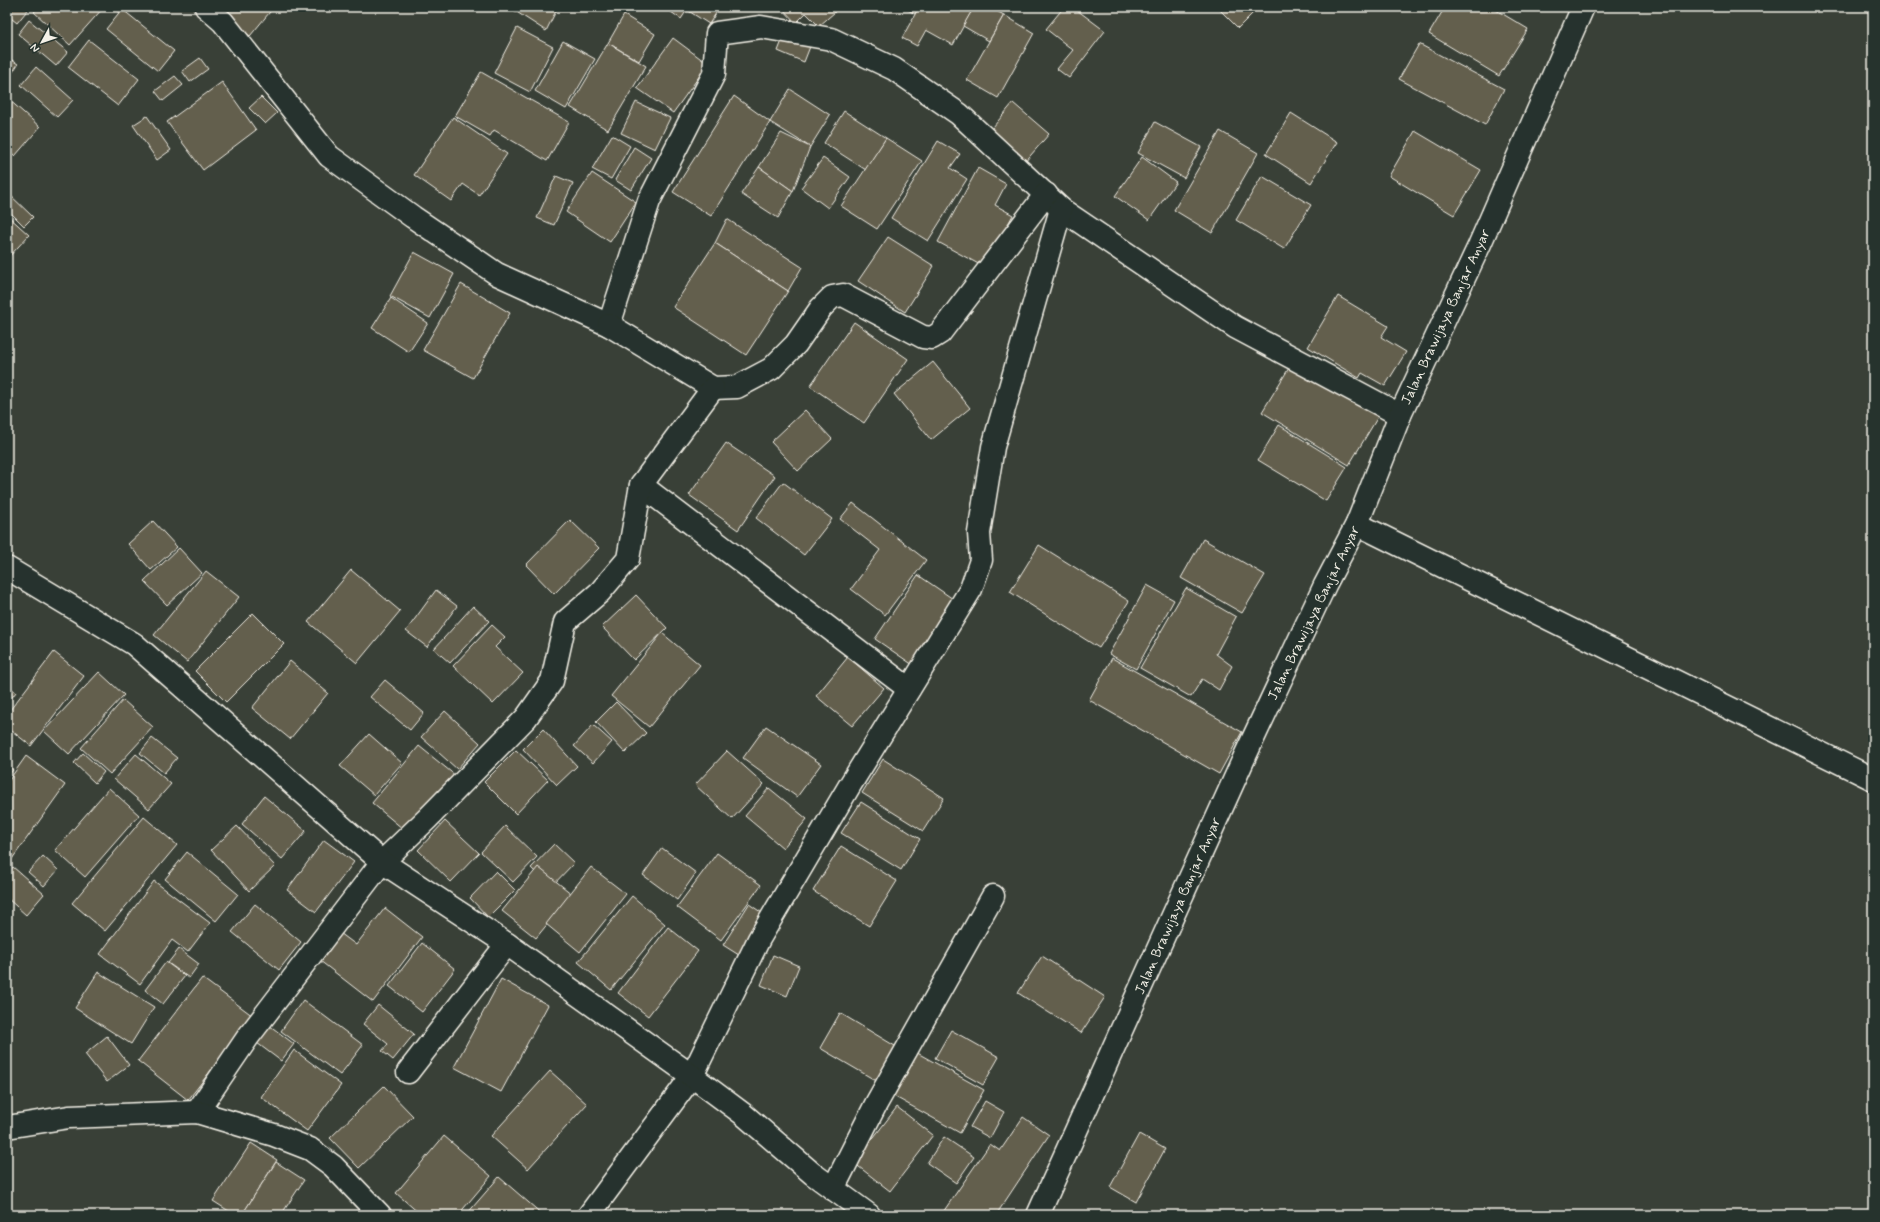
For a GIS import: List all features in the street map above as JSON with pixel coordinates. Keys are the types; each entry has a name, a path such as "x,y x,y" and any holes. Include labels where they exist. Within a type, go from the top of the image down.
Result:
{"street":[{"path":"206,7 222,22 329,156 413,217 497,274 609,325 713,388 737,387 771,369 796,344 822,308 832,297 843,295 923,337 932,338 940,333 1053,201"},
{"name":"Jalan Brawijaya Banjar Anyar","path":"1038,1215 1252,742 1325,585 1357,524 1400,415 1479,246 1583,7"},
{"path":"609,325 649,201 714,74 717,33 761,27 831,39 854,48 894,69 959,114 1053,201 1235,327 1400,415"},
{"path":"588,1215 692,1076 759,939 850,785 970,589 981,560 980,533 993,447 1053,201"},
{"path":"197,1112 248,1037 382,862 427,820 526,718 552,681 565,622 600,592 628,559 641,485 713,388"},
{"path":"641,485 910,688"},
{"path":"1357,524 1873,779"},
{"path":"7,568 134,644 382,862 507,944 692,1076 743,1114 813,1174 869,1215"},
{"path":"833,1189 876,1104 993,896"},
{"path":"408,1072 507,944"},
{"path":"7,1127 69,1117 197,1112 274,1135 310,1149 333,1166 380,1215"}],"building":[{"path":"7,7 30,7 17,23 7,15"},
{"path":"39,7 104,7 70,45 34,12"},
{"path":"217,7 274,7 250,36"},
{"path":"514,7 558,7 546,31 512,9"},
{"path":"664,7 720,7 709,24 687,10 681,19"},
{"path":"781,7 831,7 835,12 819,26 806,13 796,23"},
{"path":"903,7 919,7 915,14"},
{"path":"919,7 974,7 953,45 926,30 917,46 902,38"},
{"path":"974,7 989,7 1004,15 989,41 963,26"},
{"path":"1064,7 1073,7 1105,31 1069,78 1057,69 1073,50 1046,29"},
{"path":"1217,7 1259,7 1238,28"},
{"path":"1445,7 1491,7 1528,29 1499,76 1429,34"},
{"path":"122,9 174,51 158,71 106,29"},
{"path":"624,15 655,34 639,61 608,43"},
{"path":"1004,15 1034,33 998,98 967,80"},
{"path":"29,20 68,52 56,66 18,34"},
{"path":"517,28 553,47 530,92 494,73"},
{"path":"785,33 811,44 804,62 778,51"},
{"path":"673,38 708,64 673,113 637,88"},
{"path":"89,40 139,79 118,106 68,67"},
{"path":"563,41 595,59 566,109 535,91"},
{"path":"608,43 646,66 608,130 570,107"},
{"path":"1419,44 1504,89 1485,125 1399,79"},
{"path":"7,57 18,64 7,81"},
{"path":"200,58 208,69 190,82 182,71"},
{"path":"36,67 73,100 57,117 21,85"},
{"path":"481,72 569,122 547,161 494,130 490,136 455,116"},
{"path":"175,76 183,85 163,101 155,91"},
{"path":"222,82 256,130 203,170 167,122"},
{"path":"790,89 830,115 810,147 770,122"},
{"path":"734,96 770,122 711,216 673,192"},
{"path":"261,97 277,113 265,124 249,108"},
{"path":"7,98 40,127 15,156 7,149"},
{"path":"636,102 670,118 655,149 621,133"},
{"path":"1013,103 1049,134 1024,163 988,133"},
{"path":"844,111 886,138 866,170 824,143"},
{"path":"1291,113 1337,142 1311,183 1266,154"},
{"path":"147,116 171,150 157,160 133,125"},
{"path":"453,117 507,154 479,195 463,184 451,201 414,175"},
{"path":"1155,122 1201,147 1184,178 1138,153"},
{"path":"1220,131 1258,153 1212,233 1174,210"},
{"path":"1415,131 1481,170 1454,215 1389,176"},
{"path":"781,133 810,147 793,191 759,167"},
{"path":"612,135 630,146 611,179 592,169"},
{"path":"886,138 922,161 877,229 841,206"},
{"path":"938,141 960,154 950,168 967,179 928,241 891,218"},
{"path":"634,147 651,158 631,190 615,180"},
{"path":"1142,157 1176,182 1149,220 1115,196"},
{"path":"823,158 850,177 828,208 801,188"},
{"path":"759,167 793,191 778,218 741,194"},
{"path":"978,168 1006,184 995,205 1013,215 984,267 938,242"},
{"path":"592,173 636,202 610,242 566,212"},
{"path":"556,176 573,183 554,225 537,218"},
{"path":"1262,176 1311,205 1284,249 1236,220"},
{"path":"7,192 33,217 24,226 7,209"},
{"path":"7,215 29,235 7,259"},
{"path":"727,219 802,267 788,291 715,243"},
{"path":"888,237 934,266 905,312 858,281"},
{"path":"715,243 788,291 746,355 673,307"},
{"path":"414,252 454,274 430,318 390,296"},
{"path":"461,284 510,313 473,378 423,350"},
{"path":"1338,296 1388,326 1381,337 1406,352 1385,386 1362,373 1359,378 1308,347"},
{"path":"391,298 428,323 409,352 372,328"},
{"path":"854,322 908,359 864,423 810,386"},
{"path":"933,362 970,408 931,440 894,394"},
{"path":"1292,363 1379,415 1349,465 1262,412"},
{"path":"805,410 832,439 798,471 771,442"},
{"path":"1279,425 1347,467 1326,501 1258,460"},
{"path":"726,443 775,476 738,530 689,495"},
{"path":"783,482 832,519 804,555 756,518"},
{"path":"853,503 926,560 885,615 851,589 880,550 840,519"},
{"path":"570,520 599,548 554,594 526,565"},
{"path":"153,521 177,547 151,570 128,544"},
{"path":"1203,539 1265,575 1242,613 1181,578"},
{"path":"1039,545 1129,601 1099,648 1010,592"},
{"path":"179,548 202,573 167,605 144,581"},
{"path":"351,570 400,611 357,663 308,622"},
{"path":"206,571 239,597 187,662 154,635"},
{"path":"918,575 956,601 913,665 875,639"},
{"path":"1147,585 1174,600 1136,669 1109,654"},
{"path":"1186,588 1236,617 1216,654 1232,666 1219,690 1202,679 1191,697 1140,668"},
{"path":"436,590 457,606 427,647 406,631"},
{"path":"636,595 667,628 634,660 602,627"},
{"path":"473,606 489,621 450,663 434,649"},
{"path":"253,613 284,644 226,702 195,671"},
{"path":"492,625 505,637 495,647 523,673 493,704 453,666"},
{"path":"662,633 700,665 649,727 611,696"},
{"path":"54,652 84,676 31,746 7,727 7,714"},
{"path":"848,657 884,688 852,726 816,696"},
{"path":"1112,658 1242,732 1219,774 1089,700"},
{"path":"290,661 328,693 290,739 252,708"},
{"path":"99,672 124,695 69,754 44,731"},
{"path":"385,680 424,713 410,730 370,697"},
{"path":"7,685 16,692 7,704"},
{"path":"123,700 153,727 110,774 81,748"},
{"path":"616,702 646,733 625,753 596,722"},
{"path":"445,711 480,743 457,769 421,737"},
{"path":"593,725 612,742 593,763 574,746"},
{"path":"766,726 821,764 797,797 743,758"},
{"path":"543,729 577,766 557,785 523,749"},
{"path":"369,734 402,763 374,795 340,766"},
{"path":"152,738 177,758 164,773 140,753"},
{"path":"419,746 456,776 409,834 372,803"},
{"path":"516,750 548,780 516,814 484,782"},
{"path":"727,751 764,784 732,819 695,785"},
{"path":"83,753 104,772 95,783 74,763"},
{"path":"136,754 171,784 149,809 114,779"},
{"path":"26,756 65,785 12,859 7,855 7,783"},
{"path":"883,759 944,798 923,831 862,793"},
{"path":"7,765 13,770 7,777"},
{"path":"109,788 139,815 85,877 55,850"},
{"path":"769,788 807,819 783,848 745,816"},
{"path":"264,796 306,831 282,859 242,824"},
{"path":"861,802 920,839 901,870 841,833"},
{"path":"144,817 177,845 105,931 72,903"},
{"path":"445,821 479,853 451,882 418,850"},
{"path":"237,826 275,866 249,891 211,850"},
{"path":"505,826 537,857 513,882 481,852"},
{"path":"324,840 354,862 316,912 287,890"},
{"path":"554,844 574,863 551,887 531,868"},
{"path":"841,846 897,881 869,926 813,891"},
{"path":"662,848 696,873 677,900 643,875"},
{"path":"187,852 238,894 216,921 165,879"},
{"path":"717,853 761,885 721,940 677,907"},
{"path":"43,856 58,870 44,886 28,872"},
{"path":"13,867 44,894 26,915 7,898 7,874"},
{"path":"538,867 572,894 536,938 502,911"},
{"path":"591,867 626,894 580,952 546,924"},
{"path":"496,871 515,890 488,917 470,898"},
{"path":"154,881 210,923 188,952 172,940 140,984 100,954"},
{"path":"632,896 665,924 611,990 578,962"},
{"path":"255,904 301,942 279,970 232,932"},
{"path":"749,904 768,917 742,957 723,945"},
{"path":"385,908 422,937 373,1002 315,957 336,930 356,945"},
{"path":"668,927 698,951 648,1016 618,993"},
{"path":"422,943 455,969 422,1012 389,986"},
{"path":"179,949 199,964 189,978 168,963"},
{"path":"773,955 799,966 787,996 761,985"},
{"path":"1042,956 1105,997 1081,1033 1018,993"},
{"path":"166,962 185,976 163,1004 145,990"},
{"path":"98,972 154,1007 131,1044 75,1008"},
{"path":"202,978 253,1016 188,1100 138,1061"},
{"path":"501,979 548,1005 501,1092 454,1067"},
{"path":"303,1000 363,1045 340,1075 281,1031"},
{"path":"378,1005 414,1034 393,1060 382,1051 388,1044 363,1024"},
{"path":"840,1013 900,1049 880,1083 820,1048"},
{"path":"265,1022 294,1044 281,1061 253,1040"},
{"path":"951,1030 999,1057 983,1085 935,1058"},
{"path":"107,1036 129,1065 107,1082 85,1054"},
{"path":"294,1050 341,1085 307,1131 261,1097"},
{"path":"912,1050 984,1090 960,1133 888,1093"},
{"path":"550,1071 587,1104 528,1169 491,1136"},
{"path":"384,1086 413,1116 359,1168 330,1138"},
{"path":"985,1101 1004,1112 990,1138 970,1127"},
{"path":"897,1107 933,1135 890,1191 854,1163"},
{"path":"1023,1117 1049,1135 996,1215 941,1215 990,1144 1000,1151"},
{"path":"1139,1134 1165,1149 1136,1202 1110,1187"},
{"path":"444,1136 491,1176 458,1215 421,1215 396,1193"},
{"path":"944,1137 974,1157 956,1183 927,1163"},
{"path":"251,1143 277,1160 242,1215 235,1215 213,1201"},
{"path":"276,1162 304,1180 281,1215 253,1215 245,1210"},
{"path":"499,1177 543,1215 466,1215"}]}
